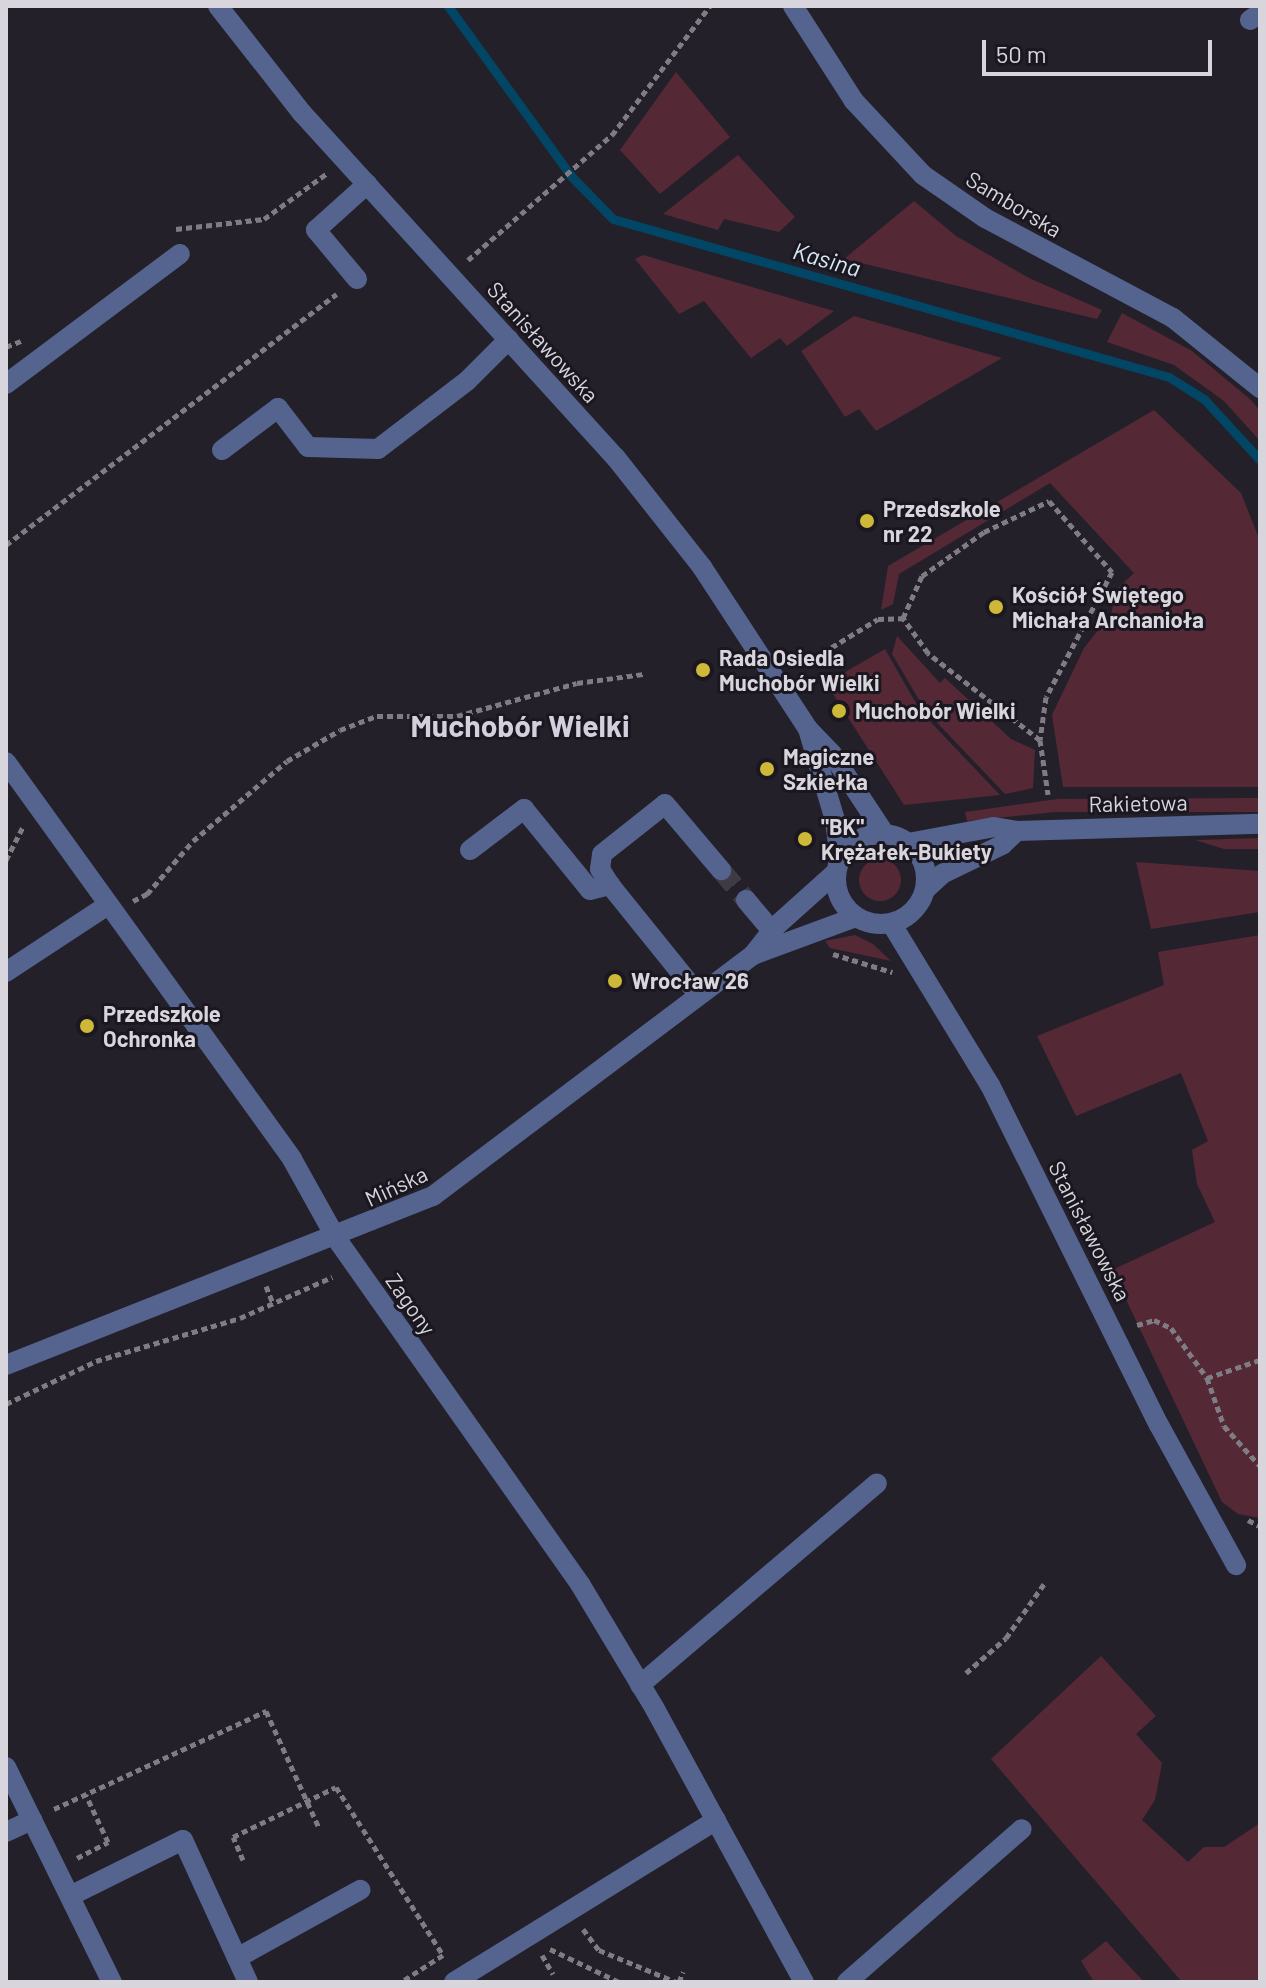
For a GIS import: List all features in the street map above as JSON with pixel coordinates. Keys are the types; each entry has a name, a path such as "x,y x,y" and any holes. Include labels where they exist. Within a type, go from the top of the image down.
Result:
{"street":[{"name":"Stanisławowska","path":"218,6 302,113 509,339 676,533 808,729 832,754 884,833"},
{"name":"Samborska","path":"793,6 854,101 923,175 985,218 1173,318 1260,388"},
{"path":"357,279 316,230 367,184"},
{"path":"6,384 180,254"},
{"path":"222,450 278,408 308,447 378,449 467,381 509,339"},
{"name":"Stanisławowska","path":"808,729 835,820 837,866"},
{"name":"Zagony","path":"6,762 105,907 292,1159 336,1238 580,1584 716,1820 804,1982"},
{"path":"698,994 610,885 600,869 602,854 665,804 721,870"},
{"path":"470,850 524,809 590,890 610,885"},
{"name":"Rakietowa","path":"908,843 994,827 1017,831 1260,824"},
{"path":"925,890 924,864 908,843 884,833 858,839 837,866 839,898 856,917 891,923 913,912 925,890 942,874 1002,845 1017,831"},
{"name":"Mińska","path":"753,955 772,931 837,866"},
{"path":"746,900 772,931"},
{"path":"6,972 105,907"},
{"name":"Mińska","path":"6,1365 111,1320 411,1208 460,1180 698,994 753,955 856,917"},
{"name":"Stanisławowska","path":"891,923 990,1085 1196,1498 1236,1565"},
{"path":"640,1685 877,1483"},
{"path":"6,1767 38,1816 57,1869 112,1982"},
{"path":"8,1831 38,1816"},
{"path":"454,1982 716,1820"},
{"path":"847,1982 1022,1829"},
{"path":"70,1896 183,1840 248,1982"},
{"path":"237,1958 360,1890"}],"path":[{"path":"467,261 551,193 559,178 612,135 710,6"},
{"path":"6,545 357,279"},
{"path":"903,618 922,576 984,532 1049,501 1112,572 1046,697 1040,740 1048,794"},
{"path":"806,663 878,619 903,618"},
{"path":"903,618 928,653 1040,740"},
{"path":"127,904 154,887 193,841 287,761 340,730 377,716 457,716 577,683 644,674"},
{"path":"6,860 25,822"},
{"path":"821,950 897,972"},
{"path":"6,1404 96,1361 273,1303 353,1261"},
{"path":"266,1286 273,1303"},
{"path":"1132,1327 1154,1320 1171,1328 1207,1378 1224,1426 1260,1466"},
{"path":"1207,1378 1260,1360"},
{"path":"1248,1520 1260,1526"},
{"path":"966,1673 1006,1638 1044,1584"},
{"path":"38,1816 266,1711 319,1828"},
{"path":"57,1869 108,1842 86,1795"},
{"path":"583,1929 599,1950 677,1982 683,1972"},
{"path":"549,1949 619,1982"},
{"path":"541,1954 553,1974"}],"shaded area":[{"path":"676,72 730,137 660,194 620,150"},
{"path":"738,155 795,217 779,232 724,219 718,230 663,214"},
{"path":"914,201 956,236 1029,278 1102,310 1097,319 844,259"},
{"path":"643,255 834,311 787,346 780,338 751,358 704,301 679,314 635,259"},
{"path":"1122,313 1192,351 1251,400 1260,411 1260,441 1224,401 1174,365 1107,342"},
{"path":"854,316 1002,358 876,431 859,409 845,417 801,351"},
{"path":"1154,410 1241,493 1260,541 1260,787 1063,787 1052,715 1084,648 1111,614 1117,589 1134,573 1050,483 899,574 893,604 881,610 888,566"},
{"path":"897,636 940,683 945,678 1011,739 1035,750 1033,788 1005,794 925,710 892,654"},
{"path":"885,649 921,712 1000,795 904,805 826,683"},
{"path":"1260,798 1260,812 1056,812 967,821 965,812 1058,799"},
{"path":"1260,838 1260,849 1224,849 1195,840"},
{"path":"880,859 895,865 901,880 895,895 880,901 865,895 859,880 865,865"},
{"path":"1136,862 1260,871 1260,912 1151,929"},
{"path":"855,935 873,944 891,961 830,948 825,941"},
{"path":"1260,935 1260,1518 1238,1514 1222,1502 1112,1270 1215,1222 1197,1184 1192,1150 1208,1141 1181,1073 1076,1116 1037,1036 1164,985 1158,952"},
{"path":"1101,1656 1156,1716 1136,1734 1162,1763 1155,1800 1142,1820 1188,1862 1204,1847 1224,1847 1260,1823 1260,1982 1182,1982 991,1759"},
{"path":"1106,1941 1144,1982 1094,1982 1081,1961"}],"waterway":[{"name":"Kasina","path":"448,6 571,176 613,219 1169,377 1204,399 1260,460"}],"tunnel":[{"path":"721,870 746,900"}],"place":[{"name":"Przedszkole nr 22","path":"867,521"},
{"name":"Kościół Świętego Michała Archanioła","path":"996,607"},
{"name":"Rada Osiedla Muchobór Wielki","path":"703,670"},
{"name":"Muchobór Wielki","path":"839,711"},
{"name":"Magiczne Szkiełka","path":"767,769"},
{"name":"\"BK\" Krężałek-Bukiety","path":"805,839"},
{"name":"Wrocław 26","path":"615,981"},
{"name":"Przedszkole Ochronka","path":"87,1026"}],"district":[{"name":"Muchobór Wielki","path":"520,725"}]}
